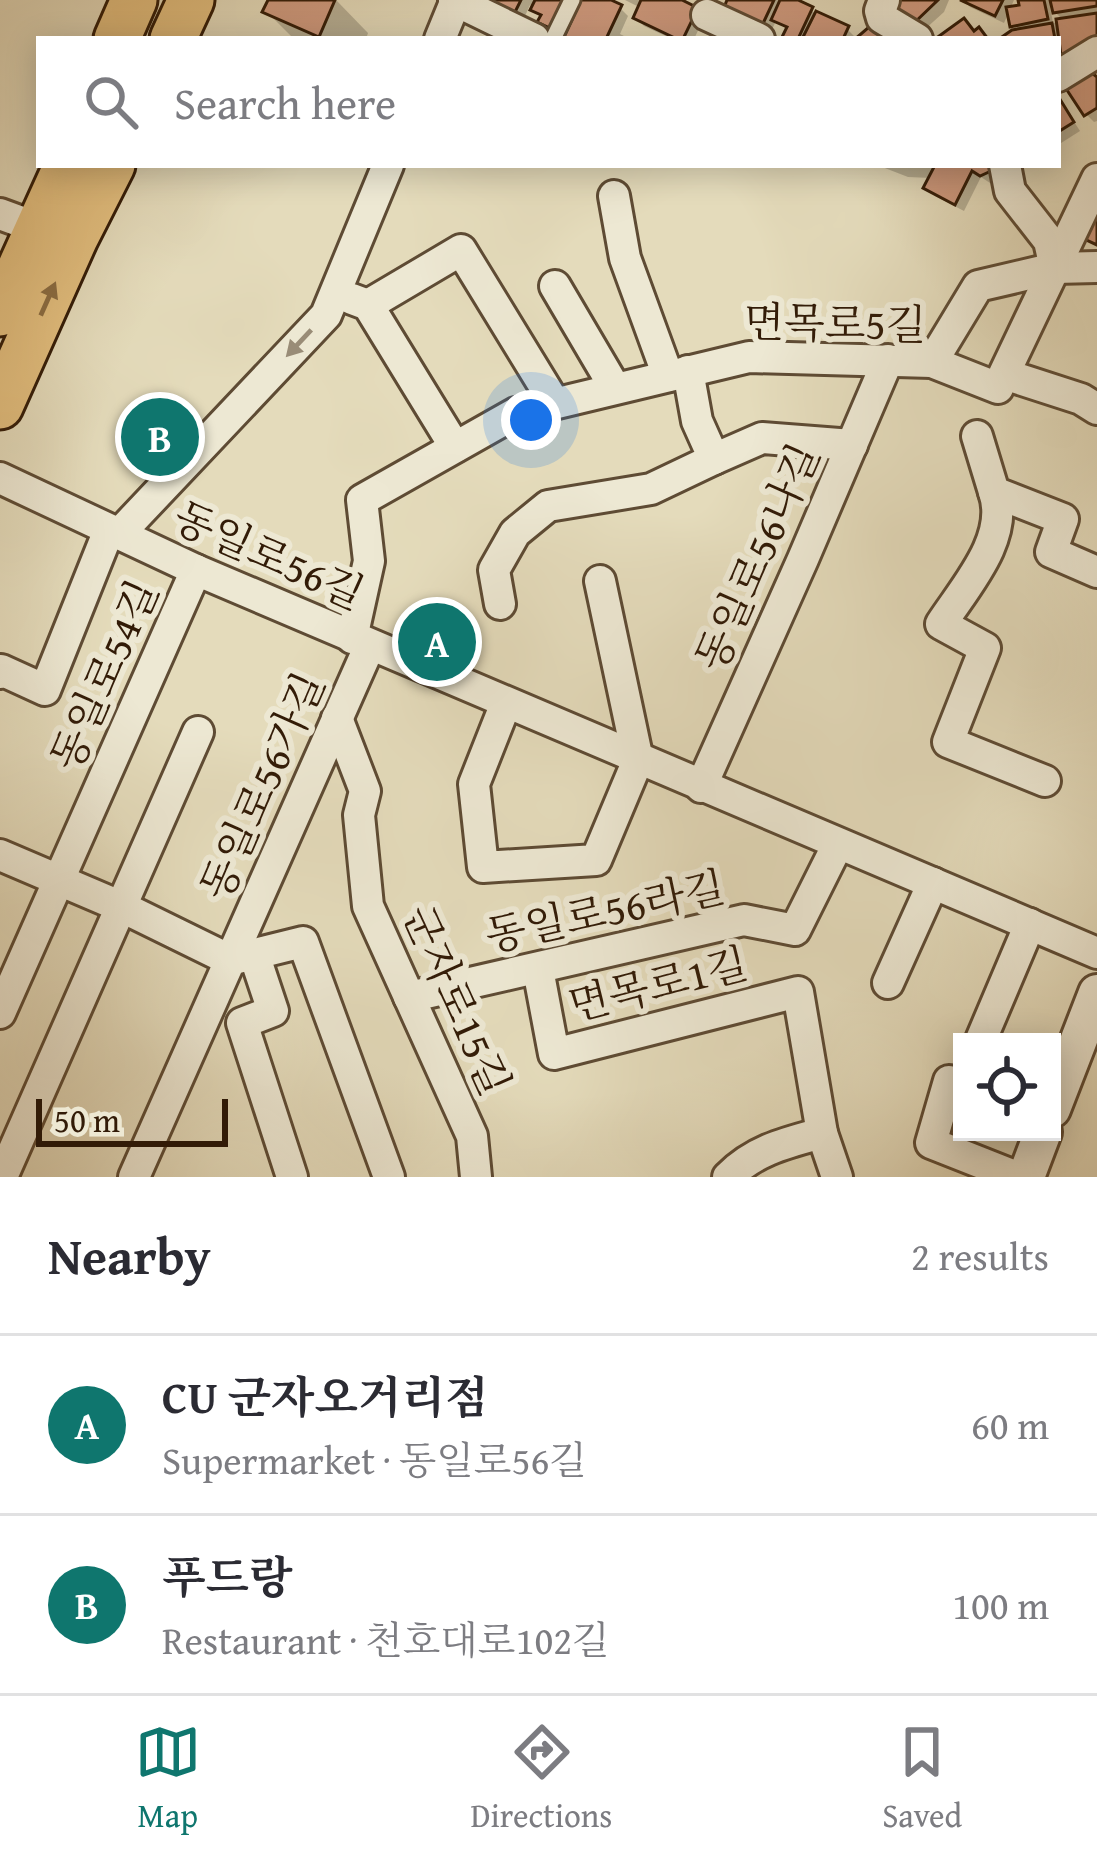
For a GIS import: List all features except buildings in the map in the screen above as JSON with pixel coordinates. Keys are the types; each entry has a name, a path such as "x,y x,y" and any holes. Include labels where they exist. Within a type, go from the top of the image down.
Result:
{"main road":[{"path":"118,36 134,0"},
{"path":"174,36 191,0"},
{"path":"0,314 19,221 64,168"},
{"path":"0,406 110,168"}],"street":[{"path":"441,36 455,0 528,36"},
{"path":"884,0 882,18 912,36"},
{"path":"706,18 751,36"},
{"path":"1061,74 1097,52"},
{"path":"114,532 326,315 387,168"},
{"path":"1006,168 1010,191 1049,241 1055,268"},
{"path":"1001,381 1097,179"},
{"path":"614,196 625,258 714,459"},
{"path":"368,305 461,250 554,402"},
{"path":"932,362 979,286 1055,268 1097,267"},
{"path":"555,286 615,388"},
{"path":"335,293 368,305 455,447"},
{"name":"면목로5길","path":"361,641 370,561 362,500 516,413 749,357 932,362 1081,399 1097,409"},
{"name":"동일로56나길","path":"700,787 888,360"},
{"path":"977,436 998,503 992,544 941,624 985,648 948,742 1045,781"},
{"path":"500,604 494,570 515,533 548,506 651,489 762,438 852,445"},
{"name":"동일로56길","path":"0,478 196,570 1097,953"},
{"path":"994,492 1063,519 1051,552 1097,572"},
{"name":"동일로54길","path":"0,673 45,689 114,532"},
{"name":"동일로54길","path":"0,1013 196,570"},
{"path":"506,704 474,784 483,867 596,860 638,760 600,581"},
{"name":"동일로56가길","path":"134,1177 242,957 337,718 361,641"},
{"name":"군자로15길","path":"337,718 365,791 359,815 368,906 472,1136 476,1177"},
{"path":"2,1177 197,732"},
{"name":"동일로56라길","path":"409,997 744,920 795,930 838,844"},
{"path":"0,855 242,957"},
{"path":"888,982 933,883"},
{"path":"984,1033 1030,924"},
{"name":"동일로56가길","path":"242,957 303,942 389,1177"},
{"name":"동일로56가길","path":"242,957 273,1011 242,1023 292,1177"},
{"name":"면목로1길","path":"538,969 554,1054 798,992 822,1133 837,1177"},
{"path":"1061,1086 1097,993"},
{"path":"953,1082 949,1081 931,1143 1021,1177 1039,1141"},
{"path":"728,1177 767,1148 822,1133"}],"lane":[{"path":"554,36 572,0"}],"place":[{"name":"푸드랑","path":"160,437"},
{"name":"CU 군자오거리점","path":"437,642"}]}
